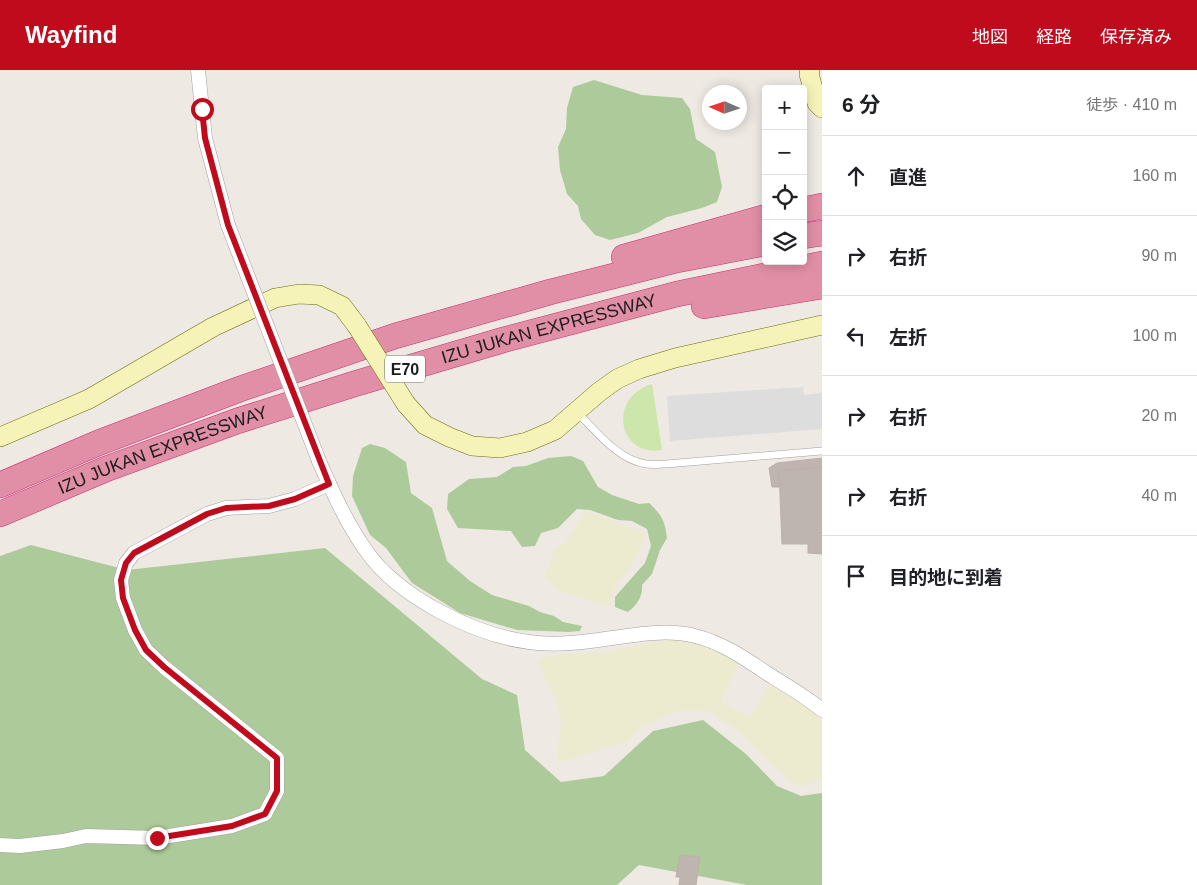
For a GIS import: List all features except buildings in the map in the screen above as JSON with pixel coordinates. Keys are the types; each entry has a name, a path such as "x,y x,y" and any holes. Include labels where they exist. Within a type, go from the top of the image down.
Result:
{"highway":[{"path":"807,209 822,206"},
{"path":"395,336 588,267 762,219"},
{"path":"807,235 822,233"},
{"name":"IZU JUKAN EXPRESSWAY","path":"0,484 98,443 231,393 395,336 677,260 762,244"},
{"name":"IZU JUKAN EXPRESSWAY","path":"0,514 106,469 238,421 354,384 503,340 677,294 822,264"},
{"path":"503,340 822,286"}],"street":[{"path":"198,70 205,138 228,225 329,484 346,520 368,554 391,578 416,598 458,622 500,636 529,642 570,643 673,632 695,636 744,658 822,710"},
{"path":"810,70 809,74 818,103 822,108"},
{"path":"0,437 89,399 213,327 275,298 298,294 319,295 342,306 357,326 406,404 425,425 472,446 500,448 527,442 555,430 599,392 617,379 639,369 675,358 822,325"},
{"path":"0,845 20,846 86,836 157,838 232,826 265,814 277,791 277,758 164,667 146,650 135,630 123,598 121,580 126,563 134,553 207,514 226,508 269,506 295,499 329,484"}],"lane":[{"path":"577,412 622,454 645,464 666,464 822,451"}],"green space":[{"path":"594,80 642,95 682,98 690,109 696,139 715,152 722,187 717,202 667,217 638,233 610,240 595,235 581,219 578,206 567,194 560,170 558,147 566,129 567,108 573,87"},
{"path":"652,384 662,450 647,450 636,445 628,436 624,425 624,413 628,401 637,391"},
{"path":"370,444 385,448 406,462 411,493 432,508 447,561 470,581 492,595 529,606 554,616 563,622 582,626 580,631 517,630 460,613 412,583 386,548 370,535 352,496 353,476 362,448"},
{"path":"571,456 583,461 598,487 612,495 639,504 649,503 660,515 664,523 667,538 660,550 652,574 642,585 642,593 639,600 628,612 615,607 615,597 645,563 651,546 647,529 632,521 618,520 590,510 577,509 558,528 541,533 535,546 522,547 511,531 458,528 447,509 448,494 469,479 497,477 513,467 526,466 548,458"},
{"path":"585,512 642,531 645,536 637,557 615,587 609,607 557,590 553,584 544,580 556,546 565,543"},
{"path":"31,545 127,570 325,548 482,679 517,695 525,750 561,782 604,776 653,731 703,720 746,754 777,786 801,796 822,793 822,885 747,885 639,865 617,885 0,885 0,556"},
{"path":"675,638 704,643 740,662 721,702 750,717 772,681 822,716 822,779 801,787 787,779 734,728 707,710 677,711 641,727 628,741 561,762 557,759 561,721 556,699 538,662 540,658 563,654 605,652"}],"shaded area":[{"path":"803,387 804,395 822,393 822,429 670,441 667,396"}],"route":[{"path":"157,838 232,826 265,814 277,791 277,758 164,667 146,650 135,630 123,598 121,580 126,563 134,553 207,514 226,508 269,506 295,499 329,484 228,225 205,138 202,109"}]}
